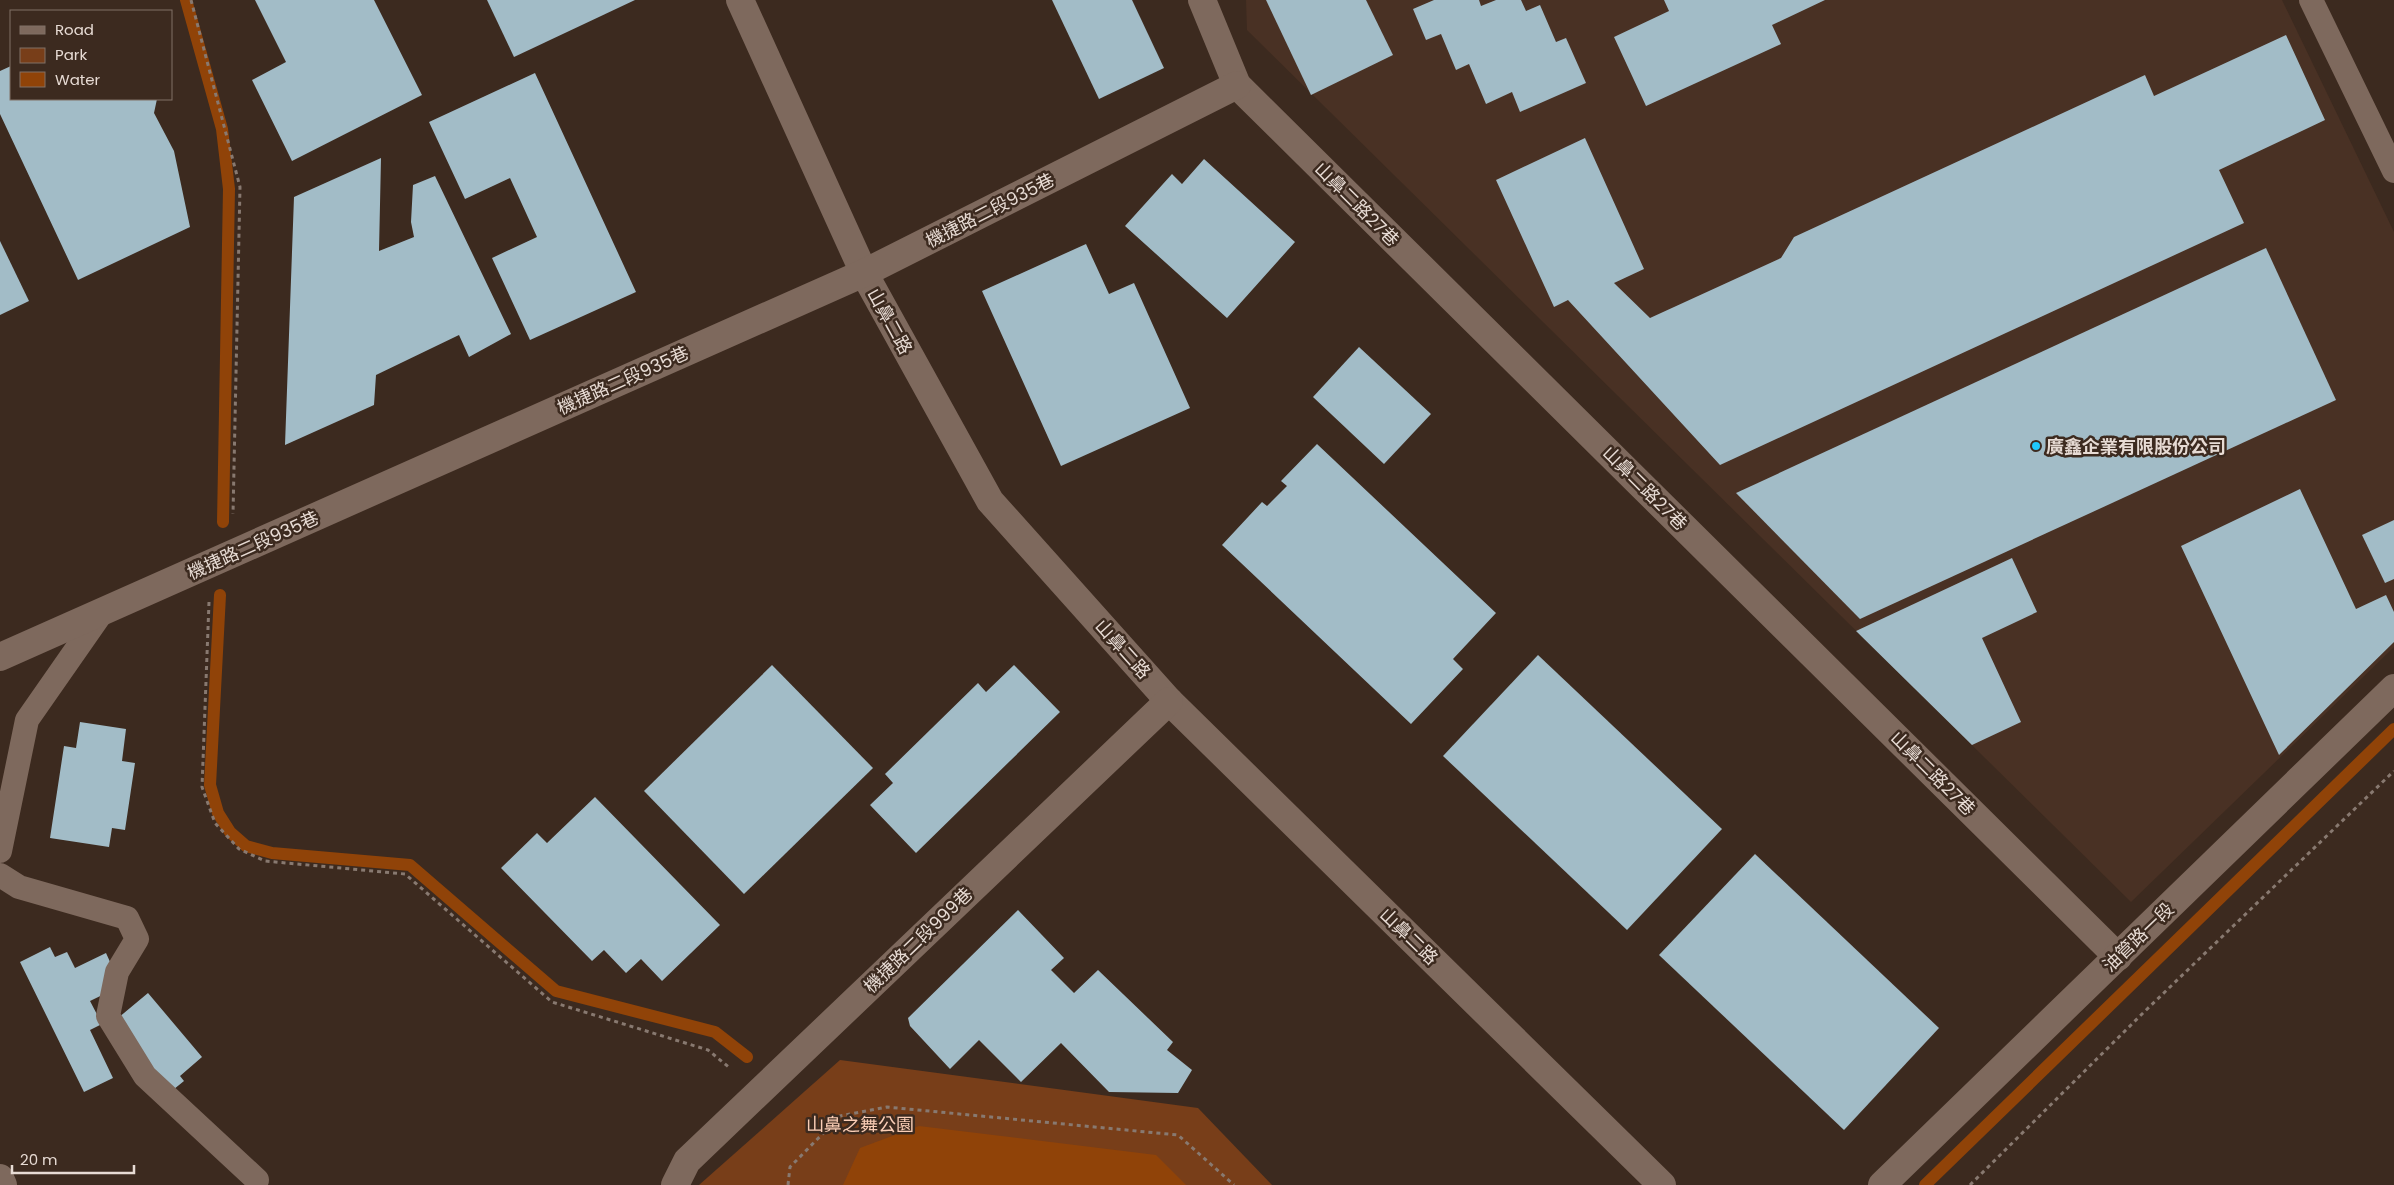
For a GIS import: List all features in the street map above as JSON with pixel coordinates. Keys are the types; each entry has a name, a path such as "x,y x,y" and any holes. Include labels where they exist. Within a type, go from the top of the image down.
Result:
{"street":[{"name":"山鼻二路","path":"740,0 864,273 990,501 1168,700 1662,1185"},
{"name":"山鼻二路27巷","path":"1202,0 1237,85 2118,956"},
{"name":"機捷路二段935巷","path":"0,657 864,273 1237,85"},
{"name":"油管路一段","path":"1882,1185 2394,688"},
{"name":"機捷路二段999巷","path":"675,1185 687,1160 1168,700"},
{"path":"0,1178 3,1185"}],"lane":[{"path":"2312,0 2394,171"},
{"path":"0,851 27,720 103,611"},
{"path":"0,875 19,887 127,918 137,938 117,972 108,1016 145,1076 257,1180"}],"path":[{"path":"191,0 240,187 221,559 202,787 215,823 239,850 265,861 405,874 552,1002 708,1050 758,1093"},
{"path":"1970,1185 2142,1014 2394,771"},
{"path":"788,1185 790,1168 840,1116 887,1106 1178,1135 1234,1185"}],"shaded area":[{"path":"1246,0 2282,0 2394,232 2394,647 2131,902 1247,30"}],"green space":[{"name":"山鼻之舞公園","path":"840,1060 1198,1108 1272,1185 699,1185"}],"water":[{"path":"919,1126 1156,1155 1186,1185 843,1185 860,1148"}],"building":[{"path":"255,0 374,0 422,95 292,161 252,80 286,62"},
{"path":"487,0 635,0 514,57"},
{"path":"1052,0 1132,0 1164,68 1099,99"},
{"path":"1266,0 1366,0 1393,55 1311,95"},
{"path":"1434,0 1479,0 1481,6 1496,0 1521,0 1526,11 1540,5 1556,42 1566,38 1586,83 1520,112 1512,92 1486,104 1469,64 1456,70 1441,34 1426,40 1413,9"},
{"path":"1664,0 1825,0 1772,25 1781,44 1646,106 1614,37 1669,11"},
{"path":"2286,35 2325,120 2219,170 2244,223 1720,465 1568,300 1554,307 1496,180 1585,138 1644,269 1614,283 1650,318 1781,258 1794,237 2145,75 2154,96"},
{"path":"10,66 10,100 157,100 154,113 174,151 190,227 78,280 0,114 0,71"},
{"path":"535,73 636,292 530,340 492,258 537,237 510,178 465,199 429,122"},
{"path":"381,158 379,251 414,237 411,222 413,185 435,176 511,334 469,357 459,335 376,375 374,405 285,445 294,197"},
{"path":"1204,159 1295,242 1227,318 1125,226 1172,174 1182,184"},
{"path":"0,241 29,301 0,315"},
{"path":"1086,244 1109,294 1134,283 1190,408 1061,466 982,291"},
{"name":"廣鑫企業有限股份公司","path":"2266,248 2336,400 1860,619 1736,493"},
{"path":"1359,347 1431,414 1384,464 1313,397"},
{"path":"1317,444 1496,613 1453,659 1463,669 1411,724 1222,545 1262,502 1267,506 1287,486 1281,481"},
{"path":"2300,489 2356,609 2386,595 2394,612 2394,642 2279,755 2181,546"},
{"path":"2394,520 2394,579 2385,583 2362,535"},
{"path":"2012,558 2037,612 1982,638 2021,722 1972,745 1856,631"},
{"path":"1538,655 1722,829 1627,930 1443,756"},
{"path":"772,665 873,768 744,894 644,791"},
{"path":"1014,665 1060,712 916,853 870,805 893,783 885,774 978,683 986,692"},
{"path":"80,722 126,729 122,761 135,763 125,830 112,828 109,847 50,838 64,746 76,748"},
{"path":"595,797 720,925 662,981 641,959 626,973 604,950 592,961 501,868 537,833 547,843"},
{"path":"1755,854 1939,1028 1844,1130 1659,955"},
{"path":"1018,910 1064,958 1051,970 1074,993 1098,970 1173,1042 1167,1050 1192,1070 1178,1093 1109,1092 1061,1043 1021,1082 979,1040 950,1069 910,1026 908,1018"},
{"path":"50,947 55,957 67,952 75,968 106,953 121,986 90,1001 102,1024 90,1030 113,1078 84,1092 20,962"},
{"path":"148,993 202,1057 180,1076 184,1081 158,1102 112,1023"}],"waterway":[{"path":"186,0 222,129 229,189 223,522"},
{"path":"220,595 210,785 218,813 230,832 246,846 272,853 410,865 556,991 715,1032 747,1057"},
{"path":"1925,1185 2394,729"}],"place":[{"name":"廣鑫企業有限股份公司","path":"2036,446"}]}
